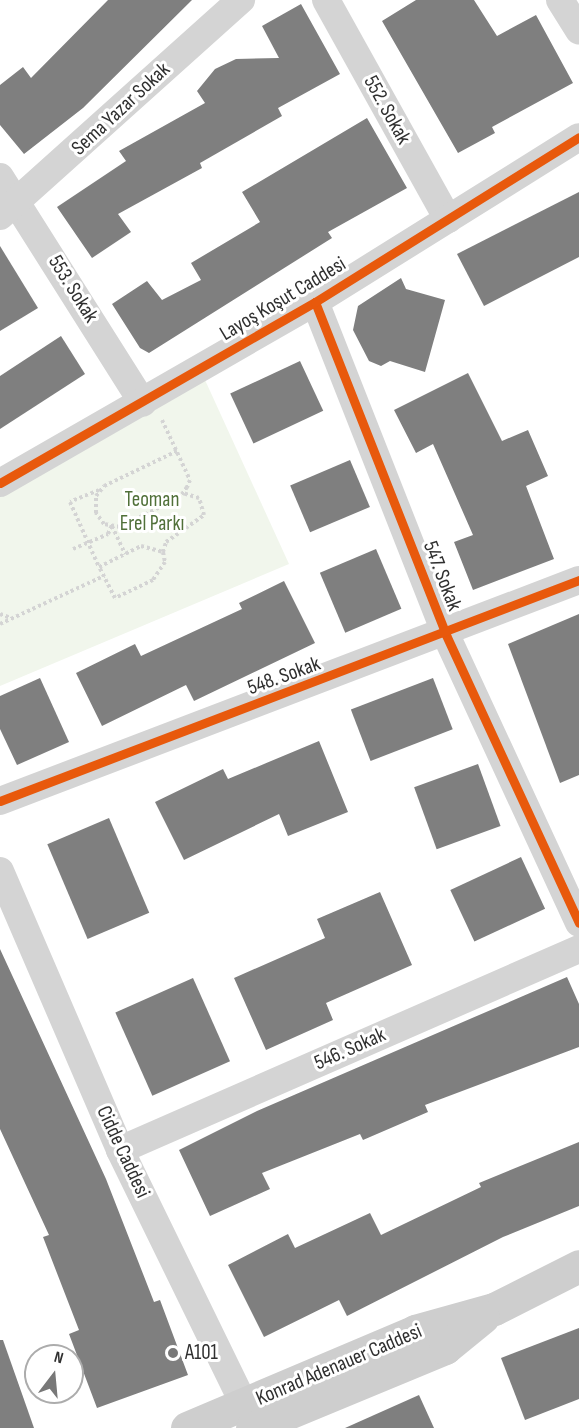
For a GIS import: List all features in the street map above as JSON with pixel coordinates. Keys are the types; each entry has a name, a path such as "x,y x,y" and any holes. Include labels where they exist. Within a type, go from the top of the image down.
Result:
{"main road":[{"name":"Konrad Adenauer Caddesi","path":"187,1428 251,1422 445,1348 494,1309 579,1267"}],"street":[{"name":"Sema Yazar Sokak","path":"10,210 241,0"},
{"name":"552. Sokak","path":"326,0 448,219"},
{"path":"560,0 579,30"},
{"name":"Layoş Koşut Caddesi","path":"0,483 315,302 579,137"},
{"name":"553. Sokak","path":"0,177 10,210 147,400"},
{"name":"547. Sokak","path":"315,302 446,634 579,923"},
{"name":"548. Sokak","path":"0,801 446,634 579,580"},
{"name":"Cidde Caddesi","path":"0,872 120,1150 251,1422"},
{"name":"546. Sokak","path":"120,1150 579,949"}],"path":[{"path":"100,490 96,513 104,524 120,526 183,494 190,480 177,451 147,400"},
{"path":"177,451 100,490 70,502 115,598 162,572 166,542 204,515 199,498 183,494"},
{"path":"73,549 108,534 112,525"},
{"path":"112,525 125,554"},
{"path":"99,567 141,546 163,552"},
{"path":"0,624 104,576"},
{"path":"0,614 12,619"}],"green space":[{"name":"Teoman Erel Parkı","path":"200,369 289,564 0,686 0,483"}],"building":[{"path":"108,0 192,0 83,108 24,154 0,125 0,85 23,67 31,78"},
{"path":"416,0 474,0 497,36 536,15 573,83 492,127 495,133 458,153 382,21"},
{"path":"301,4 340,74 278,108 282,116 200,163 202,168 118,214 131,232 92,258 57,207 126,161 119,151 205,103 197,91 215,69 236,59 279,58 262,26"},
{"path":"367,118 407,188 328,232 332,238 149,353 140,348 112,304 147,281 162,300 201,280 191,263 260,222 242,192"},
{"path":"579,192 579,257 484,306 457,254"},
{"path":"0,246 38,308 0,331"},
{"path":"401,278 406,289 445,300 425,372 390,361 381,366 369,361 353,330 358,306"},
{"path":"61,336 85,374 0,429 0,376"},
{"path":"300,361 323,411 253,443 230,394"},
{"path":"468,373 502,441 528,430 548,476 526,486 554,559 473,590 454,542 473,535 433,444 416,453 394,410"},
{"path":"350,460 370,507 310,532 290,485"},
{"path":"376,549 401,609 345,633 320,573"},
{"path":"284,581 315,643 194,701 186,685 102,726 76,673 135,644 141,656 242,609 239,603"},
{"path":"579,614 579,775 560,783 508,644"},
{"path":"40,678 69,742 17,765 0,729 0,696"},
{"path":"433,678 453,729 371,761 351,710"},
{"path":"319,741 348,812 288,836 279,814 184,860 155,802 223,769 228,779"},
{"path":"478,764 501,826 437,849 414,787"},
{"path":"109,818 149,913 88,939 47,844"},
{"path":"521,857 545,909 474,942 450,890"},
{"path":"380,892 412,965 326,1003 333,1020 266,1050 234,978 325,938 317,919"},
{"path":"0,949 106,1179 154,1302 160,1300 188,1375 97,1408 84,1374 84,1344 73,1344 69,1334 79,1330 43,1237 49,1235 0,1129"},
{"path":"567,977 579,1004 579,1047 425,1105 428,1112 363,1140 360,1134 262,1173 270,1189 210,1216 179,1150 257,1111"},
{"path":"193,978 230,1061 152,1096 115,1013"},
{"path":"579,1142 579,1206 503,1237 347,1316 339,1300 264,1337 228,1265 288,1234 295,1248 370,1213 381,1235 481,1187 479,1183"},
{"path":"579,1328 579,1399 525,1420 501,1358"},
{"path":"0,1340 3,1340 34,1428 0,1428"},
{"path":"419,1395 434,1428 345,1428"}],"cycle path":[{"path":"0,483 315,302 579,137"},
{"path":"315,302 446,635 579,923"},
{"path":"0,801 579,580"}],"place":[{"name":"A101","path":"173,1353"}]}
